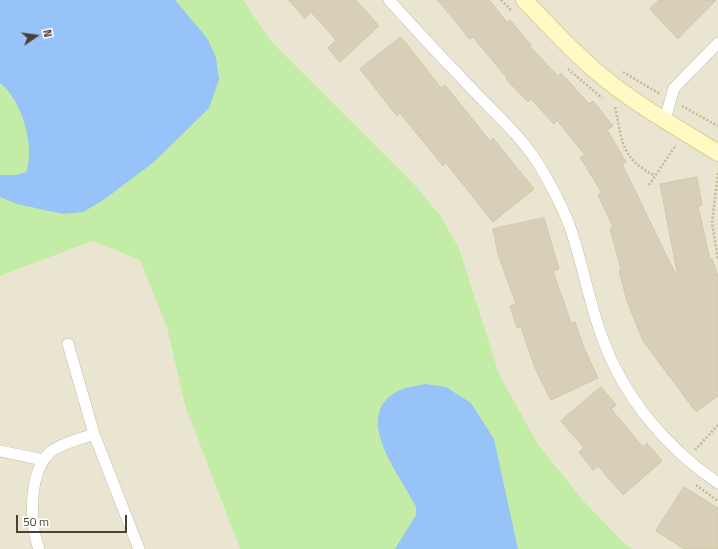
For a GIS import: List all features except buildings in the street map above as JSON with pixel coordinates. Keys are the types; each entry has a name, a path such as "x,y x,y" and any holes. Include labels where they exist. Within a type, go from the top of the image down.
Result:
{"street":[{"path":"389,0 436,52 520,140 541,168 559,199 571,228 600,330 616,371 637,405 687,459 718,483"},
{"path":"527,1 577,54 603,77 718,154"},
{"path":"665,119 670,100 678,82 718,44"},
{"path":"68,344 94,434 139,549"},
{"path":"39,549 34,526 33,506 37,472 43,460 53,450 94,434"},
{"path":"0,451 43,460"}],"path":[{"path":"617,68 670,100 718,126"},
{"path":"615,107 626,153 640,168 656,176"},
{"path":"649,185 676,145"},
{"path":"718,173 712,223 718,260"},
{"path":"687,459 718,425"},
{"path":"692,481 718,501"}],"shaded area":[{"path":"243,0 718,0 718,549 632,549 625,544 583,500 538,444 500,376 459,248 440,215 414,184 271,41"},
{"path":"93,241 140,259 167,328 185,406 240,549 0,549 0,276"}],"green space":[{"path":"0,0 243,0 271,41 414,184 440,215 459,248 500,376 538,444 583,500 625,544 632,549 240,549 185,406 167,328 140,260 93,241 0,276"}],"water":[{"path":"0,0 175,0 207,38 216,57 219,80 209,108 154,162 102,201 83,212 63,214 17,204 0,197 0,175 16,175 26,172 29,162 29,150 25,124 20,111 8,90 0,83"},
{"path":"425,384 446,387 471,403 494,439 518,549 395,549 416,515 416,507 384,448 379,432 378,417 383,403 396,392"}]}
